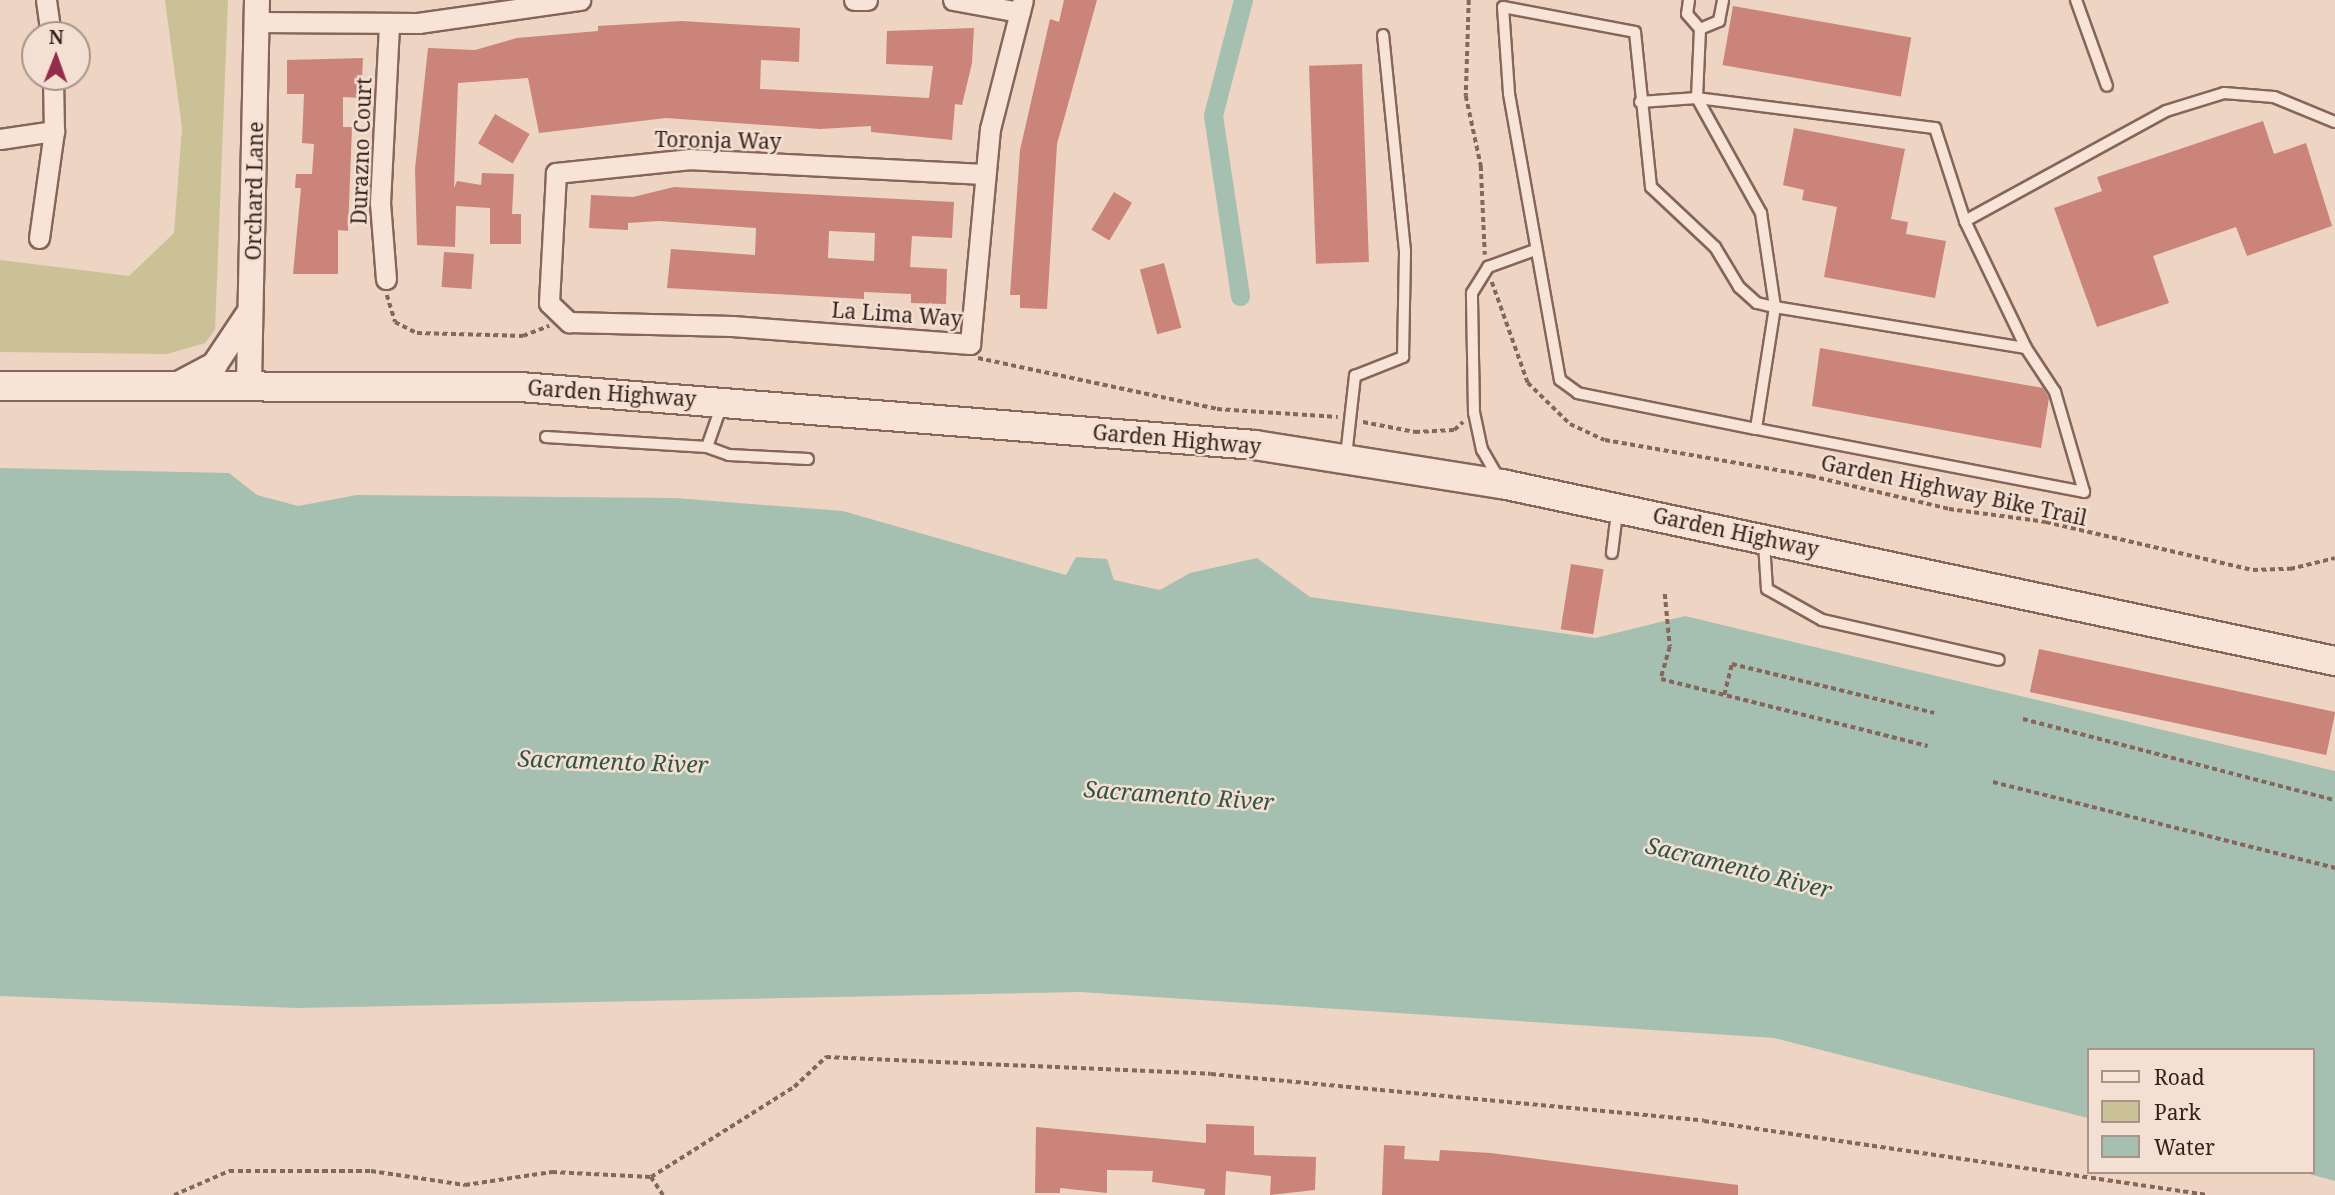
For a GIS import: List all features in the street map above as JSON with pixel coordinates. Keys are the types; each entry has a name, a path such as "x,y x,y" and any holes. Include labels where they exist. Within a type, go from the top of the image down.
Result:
{"main road":[{"name":"Garden Highway","path":"0,386 249,382 507,386 724,400 1346,457 1502,484 1764,537 2335,661"}],"street":[{"path":"46,0 49,21"},
{"path":"257,11 389,25 508,5 580,0"},
{"path":"854,0 867,0"},
{"path":"953,0 1021,6"},
{"name":"La Lima Way","path":"555,321 732,326 970,344 984,174 1021,6"},
{"name":"Orchard Lane","path":"249,382 257,11"},
{"name":"Durazno Court","path":"386,279 380,203 389,25"},
{"path":"39,238 54,131 53,91"},
{"path":"0,139 54,131"},
{"name":"Toronja Way","path":"555,321 549,303 556,173 691,159 984,174"},
{"path":"180,383 215,365 251,305"}],"lane":[{"path":"1689,0 1687,14 1700,29 1697,98 1761,214 1775,307 1756,429"},
{"path":"1700,29 1719,21 1723,0"},
{"path":"2076,0 2107,86"},
{"path":"1640,102 1697,98 1935,128 1965,221 2026,348 2056,391 2084,492 1578,393 1560,380 1535,250 1526,167 1509,93 1503,7 1635,32 1640,102 1651,187 1716,247 1739,287 1757,303 2026,348"},
{"path":"1346,457 1354,376 1403,357 1405,251 1383,35"},
{"path":"1965,221 2166,111 2224,93 2274,97 2335,122"},
{"path":"1502,484 1482,450 1474,413 1472,293 1488,267 1535,250"},
{"path":"707,447 724,400"},
{"path":"546,436 707,447 729,455 808,459"},
{"path":"1612,553 1618,508"},
{"path":"1764,537 1767,589 1822,620 1998,660"}],"path":[{"path":"1469,0 1466,96 1481,166 1480,230 1488,267"},
{"name":"Garden Highway Bike Trail","path":"1488,267 1516,358 1537,395 1579,430 1716,463 2046,522 2253,570 2290,569 2335,558"},
{"path":"388,305 395,322 417,333 523,336 555,321"},
{"path":"970,344 980,361 1217,409 1351,420 1415,432 1454,430 1474,413"},
{"path":"1665,594 1670,647 1661,680 1928,746"},
{"path":"1724,695 1732,664 1934,713"},
{"path":"2023,719 2335,800"},
{"path":"1993,782 2335,868"},
{"path":"174,1195 229,1171 371,1171 465,1185 552,1172 651,1177 794,1087 825,1057 1211,1074 1704,1121 2208,1195"},
{"path":"651,1177 663,1195"}],"green space":[{"path":"165,0 228,0 215,330 205,343 167,354 0,352 0,260 129,276 174,233 182,128"}],"water":[{"name":"Sacramento River","path":"0,468 229,473 257,495 298,506 357,495 675,498 843,511 1066,575 1076,557 1107,559 1114,580 1160,590 1190,573 1257,558 1310,597 1595,638 1685,616 2335,771 2335,1181 2309,1174 2314,1174 2314,1048 2086,1048 2086,1117 1774,1038 1080,992 296,1008 0,996"}],"building":[{"path":"1064,0 1097,0 1057,144 1047,309 1020,308 1020,295 1010,295 1020,150 1050,19 1059,22"},
{"path":"1733,6 1911,37 1901,97 1723,65"},
{"path":"681,21 800,28 799,62 761,60 760,89 929,98 933,66 886,64 887,31 974,28 972,63 962,105 955,104 952,140 871,132 871,126 820,129 666,118 539,133 528,78 458,83 454,188 457,181 481,185 482,173 514,174 512,214 521,214 521,244 490,244 490,208 456,206 455,247 417,245 415,169 428,48 475,50 517,38 598,31 598,26"},
{"path":"363,58 361,98 343,97 343,127 352,127 348,231 338,230 338,274 293,274 301,188 295,188 296,174 312,174 314,144 302,143 304,94 287,94 287,60"},
{"path":"1362,64 1369,262 1316,264 1309,66"},
{"path":"495,114 530,134 513,163 478,143"},
{"path":"2263,121 2274,154 2306,143 2332,226 2247,256 2236,227 2153,256 2169,303 2097,327 2054,208 2102,191 2097,177"},
{"path":"1794,128 1905,149 1891,219 1908,222 1906,234 1946,241 1935,298 1824,277 1837,207 1802,200 1804,190 1783,185"},
{"path":"674,187 954,202 952,238 912,236 910,267 947,269 946,304 911,303 911,294 864,292 864,299 667,288 671,249 755,255 756,228 659,221 628,223 628,230 589,228 591,195 633,197","holes":["829,231 875,233 874,261 828,258"]},
{"path":"1114,192 1132,203 1109,241 1091,230"},
{"path":"444,252 474,254 471,289 442,287"},
{"path":"1164,263 1181,328 1157,334 1140,269"},
{"path":"1820,348 2043,388 2049,398 2041,448 1812,406"},
{"path":"1571,564 1604,569 1593,634 1561,629"},
{"path":"2039,649 2335,712 2326,755 2030,692"},
{"path":"1206,1124 1254,1126 1254,1155 1316,1157 1315,1190 1270,1195 1271,1176 1226,1171 1225,1195 1204,1195 1205,1189 1152,1182 1153,1171 1107,1170 1107,1193 1060,1188 1060,1193 1035,1193 1036,1127 1206,1143"},
{"path":"1384,1145 1405,1146 1404,1159 1439,1161 1440,1150 1491,1153 1738,1185 1738,1195 1382,1195"}],"waterway":[{"path":"1240,296 1213,115 1243,0"}]}
